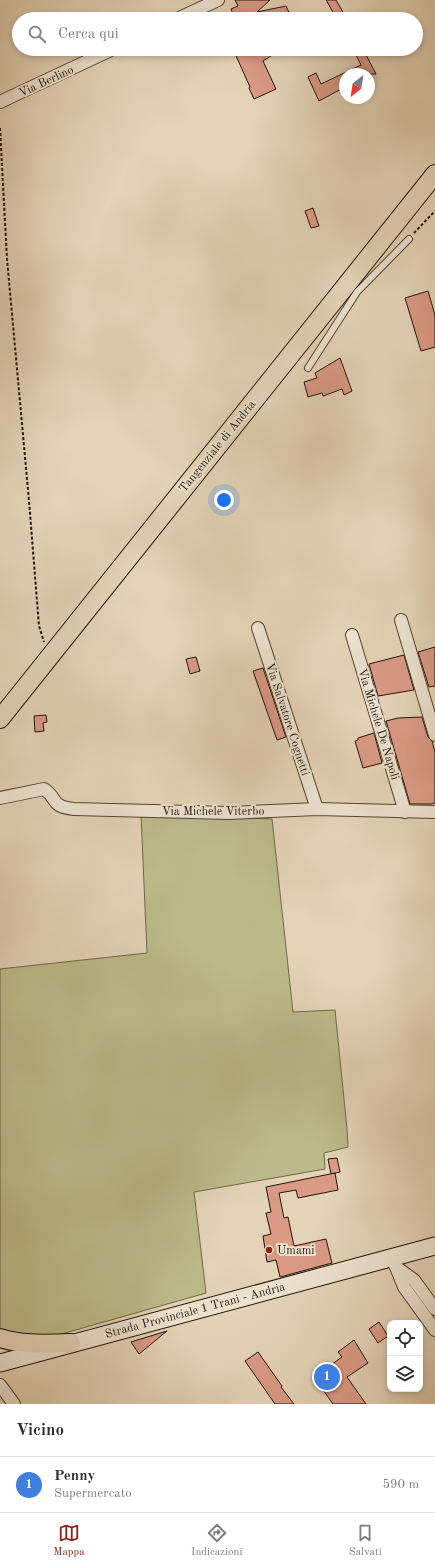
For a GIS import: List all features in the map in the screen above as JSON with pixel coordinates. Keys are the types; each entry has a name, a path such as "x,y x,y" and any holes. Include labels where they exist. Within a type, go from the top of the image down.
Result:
{"main road":[{"name":"Tangenziale di Andria","path":"0,719 49,656 350,290 435,174"},
{"name":"Strada Provinciale 1 Trani - Andria","path":"0,1363 71,1343 393,1262 435,1246"},
{"path":"0,1338 10,1341 34,1344 71,1343"}],"street":[{"path":"192,12 218,0"},
{"name":"Via Berlino","path":"0,102 98,56"},
{"path":"401,620 435,735"},
{"name":"Via Salvatore Cognetti","path":"258,628 317,809"},
{"name":"Via Michele De Napoli","path":"352,636 405,812"},
{"name":"Via Michele Viterbo","path":"0,798 44,789 49,792 61,808 74,809 229,813 317,809 435,812"},
{"path":"393,1262 414,1280 435,1309"},
{"path":"393,1262 404,1287 435,1330"},
{"path":"0,1384 14,1404"}],"lane":[{"path":"308,368 350,290 409,238"}],"path":[{"path":"0,128 7,259 39,626 49,656"},
{"path":"409,238 435,211"}],"shaded area":[{"path":"141,815 272,819 293,1012 335,1010 348,1147 324,1153 325,1169 194,1192 206,1293 51,1337 0,1332 0,969 147,953"}],"building":[{"path":"235,0 270,0 257,12 232,12 231,9 238,6"},
{"path":"326,0 336,0 343,12 333,12"},
{"path":"286,6 289,12 257,12"},
{"path":"236,56 271,56 263,61 276,89 254,99 249,88 250,87"},
{"path":"356,56 367,56 373,68 355,68 361,65"},
{"path":"316,73 321,84 339,75 339,90 319,101 308,77"},
{"path":"313,208 319,226 311,228 305,211"},
{"path":"428,291 435,315 435,347 421,351 405,298"},
{"path":"340,358 352,391 344,395 342,389 323,396 322,393 308,397 304,382 317,378 315,373"},
{"path":"435,647 435,686 429,687 418,652"},
{"path":"404,655 414,690 378,696 369,664"},
{"path":"196,657 200,671 190,674 186,659"},
{"path":"263,668 286,737 277,740 253,671"},
{"path":"46,715 47,722 43,723 44,731 35,732 34,716"},
{"path":"422,717 428,737 432,741 435,752 435,803 410,804 386,721 398,718"},
{"path":"374,733 382,763 363,768 355,741 358,740 358,738"},
{"path":"337,1158 340,1172 331,1174 328,1159"},
{"path":"335,1173 338,1190 298,1198 296,1190 279,1193 284,1218 288,1217 294,1246 326,1239 332,1263 280,1277 276,1260 267,1262 263,1236 271,1234 266,1213 271,1212 266,1187"},
{"path":"379,1322 387,1337 378,1343 369,1329"},
{"path":"167,1331 139,1354 131,1342"},
{"path":"354,1340 368,1363 347,1377 366,1404 333,1404 314,1377 342,1357 338,1352"},
{"path":"258,1352 294,1404 275,1404 245,1361"}],"place":[{"name":"Umami","path":"269,1250"},
{"name":"Penny","path":"327,1377"}]}
